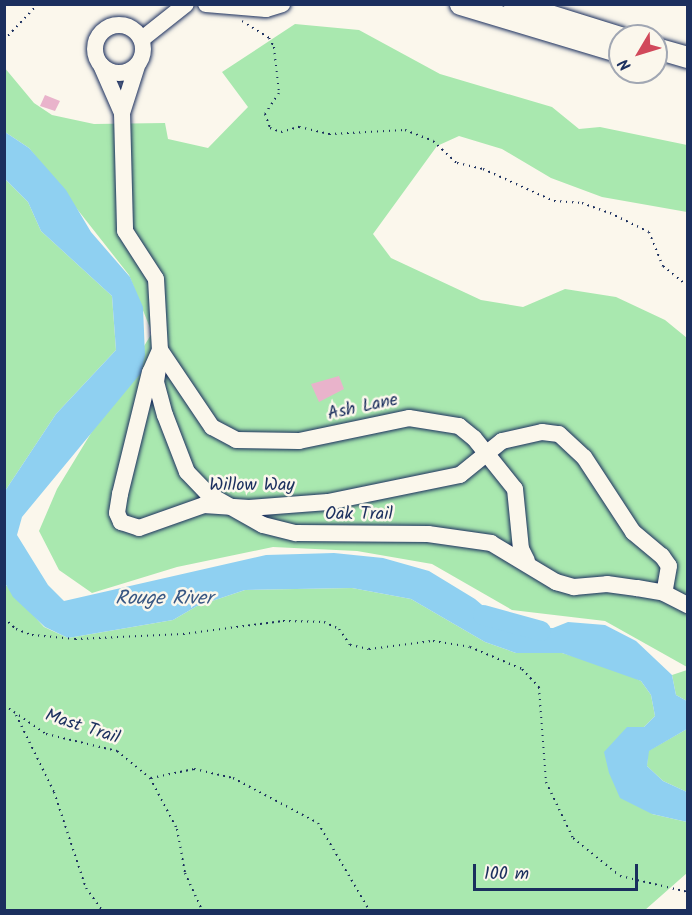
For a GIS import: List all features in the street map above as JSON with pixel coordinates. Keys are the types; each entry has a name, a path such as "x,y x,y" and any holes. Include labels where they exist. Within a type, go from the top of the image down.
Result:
{"main road":[{"path":"460,4 608,48"},
{"path":"514,4 608,33"},
{"path":"668,51 687,57"},
{"path":"668,65 687,71"}],"lane":[{"path":"142,39 186,4"},
{"path":"206,4 238,9 282,4"},
{"path":"122,24 142,39 144,53 137,66 115,73 101,65 95,50 106,28 122,24"},
{"name":"Willow Way","path":"101,65 122,113"},
{"name":"Willow Way","path":"137,66 122,113 125,231 156,279 160,350 150,372 117,513 130,528 139,528 188,508 328,502 460,475 476,465 485,450"},
{"name":"Ash Lane","path":"160,350 212,427 236,440 299,441 417,418 459,426 485,450 515,489 518,525 527,561"},
{"name":"Oak Trail","path":"160,350 156,382 176,448 187,472 226,505 263,525 296,533 428,534 491,543 527,561 556,582 574,587 607,584 664,593 687,605"},
{"path":"485,450 542,432 572,441 633,532 669,566 664,593"},
{"path":"491,543 518,525"}],"path":[{"path":"4,40 38,4"},
{"path":"238,9 243,25 269,38 274,47 279,93 265,114 270,128 281,132 299,127 329,134 405,130 433,141 458,163 504,177 554,201 582,203 610,213 650,232 663,266 687,286"},
{"path":"4,618 16,629 32,635 75,639 183,634 283,621 324,622 339,629 350,645 369,649 433,640 470,647 522,669 539,687 546,782 573,838 620,876 687,892"},
{"name":"Mast Trail","path":"4,705 46,734 117,751 150,778 177,829 185,873 202,910"},
{"path":"16,715 54,792 86,888 102,910"},
{"path":"150,778 194,769 232,778 318,823 369,910"}],"green space":[{"path":"295,24 359,30 440,74 552,107 579,129 600,127 687,145 687,212 602,197 551,178 502,149 459,136 437,146 373,234 391,258 481,300 523,307 565,289 616,297 665,320 687,338 687,667 605,621 512,610 432,564 357,551 273,547 177,567 92,593 59,570 39,531 57,489 152,333 129,275 29,148 5,132 4,67 34,103 52,115 94,124 165,123 168,139 208,148 248,107 222,72"},
{"path":"5,179 28,202 41,231 112,296 116,350 56,414 5,491"},
{"path":"4,583 44,627 68,638 173,620 197,606 245,590 352,588 411,599 485,642 516,653 562,653 617,669 641,681 651,695 655,716 644,727 627,727 652,814 687,822 687,873 645,910 5,910"},
{"path":"687,670 687,701 676,695 672,675"},
{"path":"687,729 687,792 663,781 647,766 648,751"}],"water":[{"name":"Rouge River","path":"5,132 29,148 66,190 91,232 130,277 143,307 145,355 141,373 22,517 17,535 48,585 64,601 266,555 334,553 383,558 429,571 475,599 508,627 553,628 568,622 605,625 636,641 672,675 676,695 687,701 687,729 649,751 647,766 663,781 687,792 687,822 652,814 620,798 609,773 604,752 627,727 644,727 655,716 651,695 641,681 562,653 516,653 485,642 411,599 352,588 245,590 197,606 173,620 68,638 45,627 13,597 5,583 5,491 56,414 116,350 112,296 41,231 28,202 5,179"}],"building":[{"path":"45,95 60,101 55,111 40,106"},
{"path":"339,376 344,389 319,402 311,384"}],"waterway":[{"name":"Rouge River","path":"483,615 541,631"}]}
